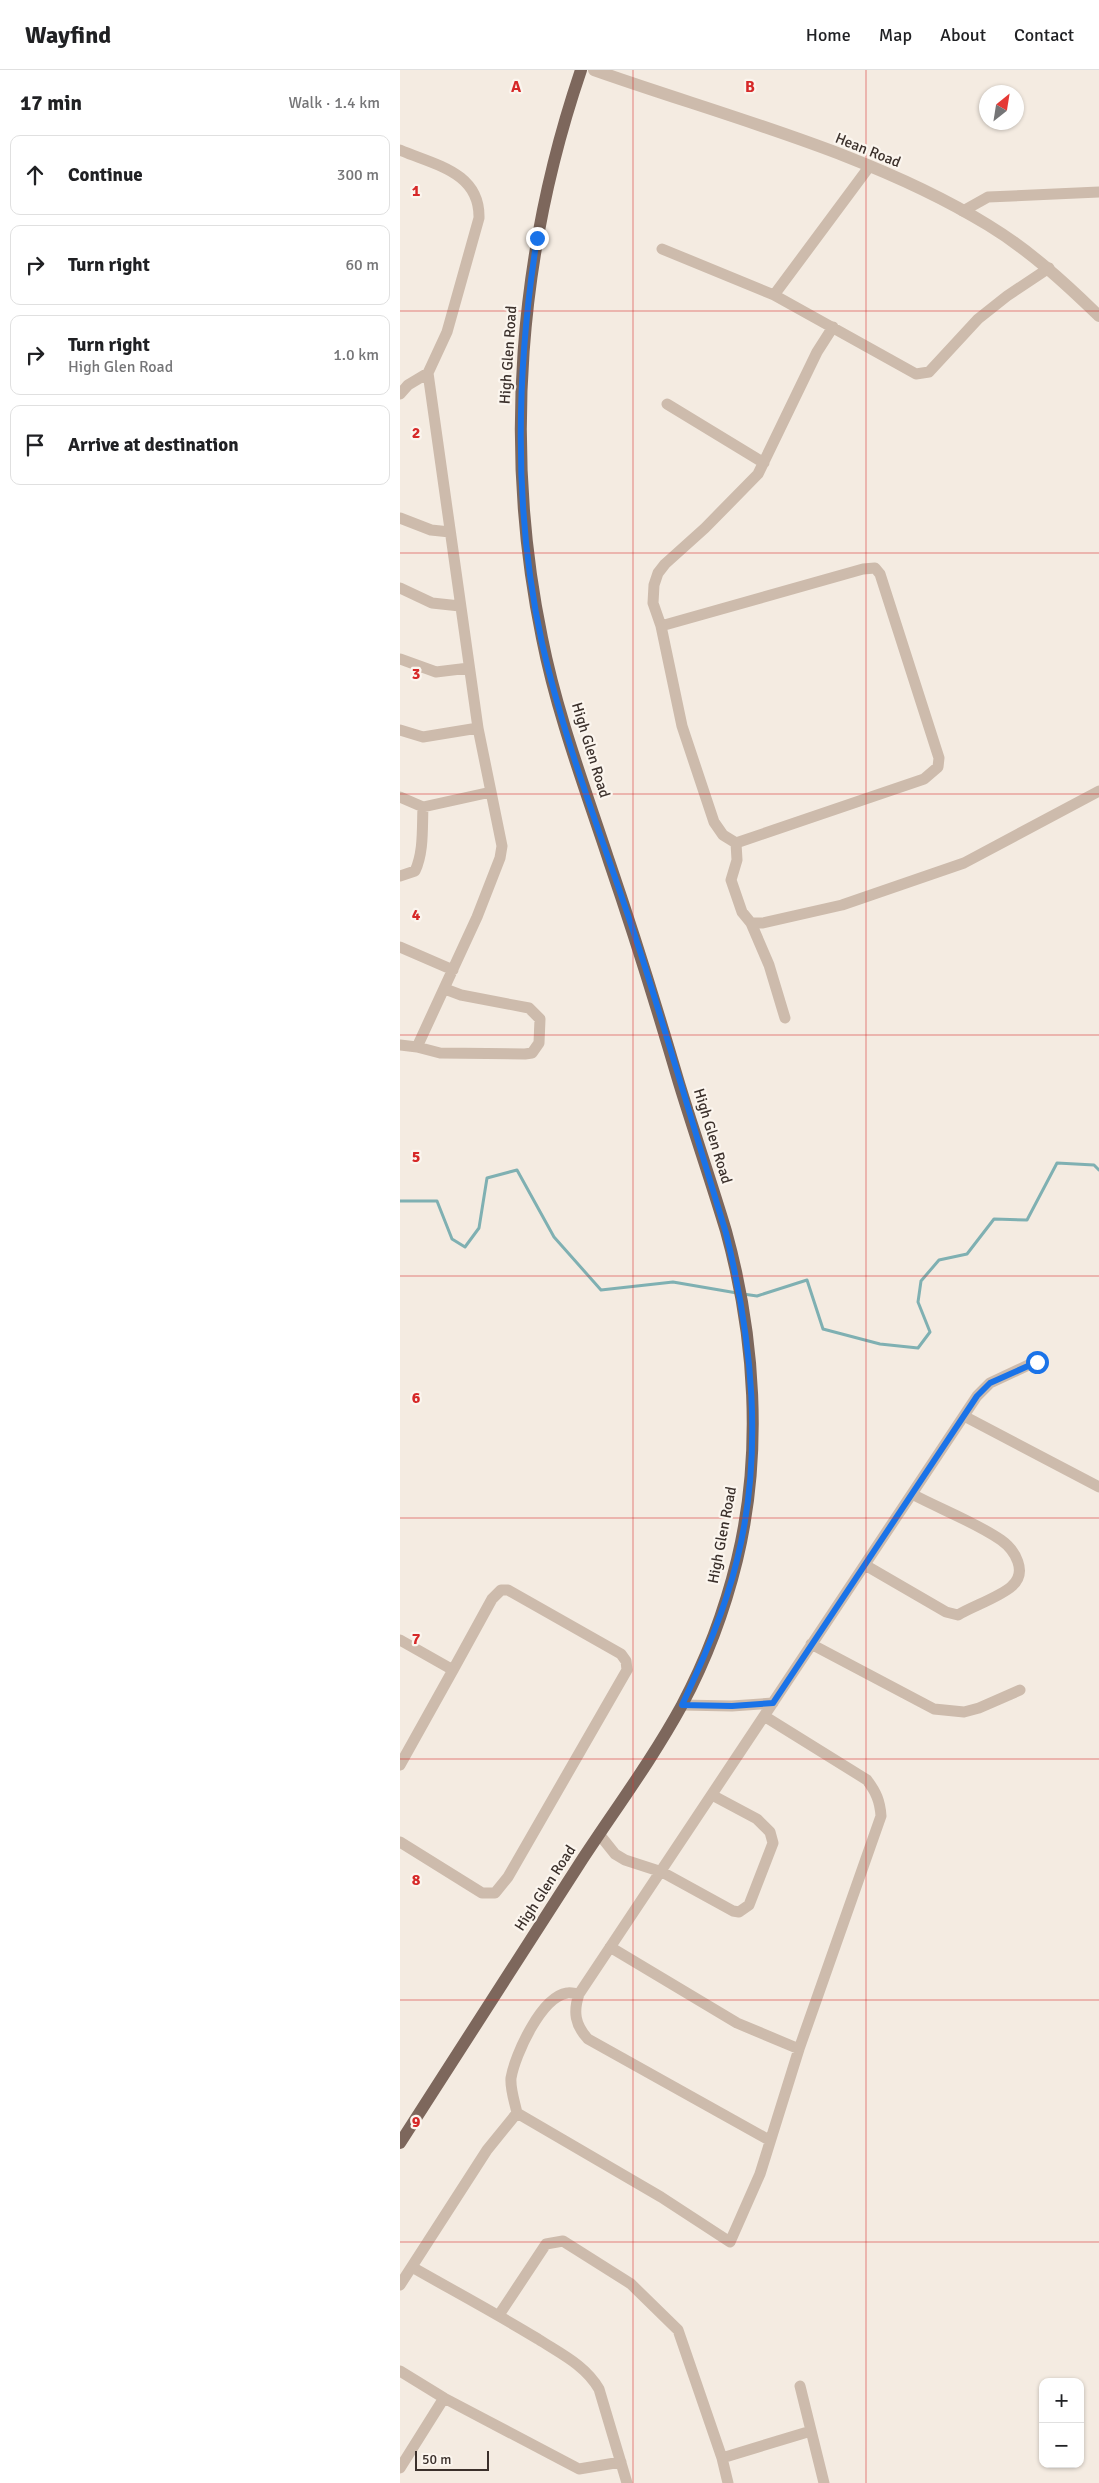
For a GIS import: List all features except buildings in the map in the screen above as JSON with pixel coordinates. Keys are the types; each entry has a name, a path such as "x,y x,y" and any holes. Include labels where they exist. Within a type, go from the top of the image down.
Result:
{"main road":[{"name":"High Glen Road","path":"400,2143 682,1705 722,1613 737,1559 749,1493 752,1399 744,1319 726,1233 703,1152 681,1089 645,967 578,768 552,679 542,643 527,550 522,501 520,425 526,318 545,194 568,108 581,70"}],"street":[{"name":"Hean Road","path":"594,70 869,167 926,192 989,225 1049,268 1099,316"},
{"path":"400,150 457,174 468,182 479,207 479,218 447,332 428,372 478,728 502,846 500,858 477,917 417,1047"},
{"path":"774,294 869,167"},
{"path":"964,211 988,197 1099,192"},
{"path":"662,249 774,294 916,374 928,372 978,320 1007,296 1049,268"},
{"path":"736,843 723,834 714,822 682,726 661,626 653,603 654,585 658,574 665,564 705,528 751,480 764,463 817,352 833,327"},
{"path":"400,394 404,384 428,372"},
{"path":"666,404 764,463"},
{"path":"400,518 423,528 450,532"},
{"path":"661,626 863,569 875,568 880,574 939,758 938,767 924,779 736,843"},
{"path":"400,588 432,603 460,606"},
{"path":"400,659 436,672 469,668"},
{"path":"400,730 423,737 478,728"},
{"path":"751,923 763,923 842,905 964,863 1099,791"},
{"path":"400,798 423,806 491,792"},
{"path":"400,876 414,870 418,864 423,806"},
{"path":"736,843 737,860 731,880 742,912 751,923 769,965 785,1018"},
{"path":"400,947 453,970"},
{"path":"400,1045 440,1053 525,1054 532,1053 539,1043 540,1018 529,1008 461,995 445,989"},
{"path":"769,2140 588,2039 579,2030 576,2019 575,2007 579,1994 662,1872 810,1644 977,1396 990,1383 1037,1362"},
{"path":"964,1416 1099,1487"},
{"path":"865,1565 946,1612 958,1615 1012,1586 1019,1578 1018,1562 1014,1553 1001,1540 912,1494"},
{"path":"400,1765 492,1599 501,1590 508,1590 621,1654 626,1661 627,1670 508,1877 495,1892 482,1892 400,1842"},
{"path":"400,1640 453,1670"},
{"path":"810,1644 934,1709 964,1712 979,1708 1020,1690"},
{"path":"682,1705 732,1706 773,1703"},
{"path":"579,1994 568,1992 556,1998 541,2013 525,2040 516,2060 511,2081 517,2113 661,2197 730,2242 760,2174 769,2140 799,2049 881,1816 880,1801 875,1790 866,1780 764,1716"},
{"path":"599,1834 615,1854 625,1860 662,1872 733,1911 745,1910 749,1905 773,1843 770,1832 757,1818 712,1794"},
{"path":"610,1947 737,2024 799,2049"},
{"path":"400,2285 487,2150 517,2113"},
{"path":"499,2315 546,2244 563,2241 614,2270 678,2330 722,2458 728,2483"},
{"path":"412,2267 499,2315 582,2367 593,2378 599,2389 627,2483"},
{"path":"400,2372 444,2398 579,2469 621,2462"},
{"path":"800,2386 824,2483"},
{"path":"400,2468 444,2398"},
{"path":"722,2458 811,2431"}],"waterway":[{"path":"743,1294 757,1296 807,1280 823,1329 880,1344 918,1348 930,1332 918,1302 921,1281 939,1260 967,1254 994,1219 1027,1220 1057,1163 1094,1165 1099,1170"},
{"path":"400,1201 437,1201 452,1239 465,1247 479,1228 487,1178 517,1170 554,1237 601,1290 673,1282 737,1293"}],"route":[{"path":"537,238 526,318 520,425 522,501 527,550 542,643 578,768 645,967 681,1089 703,1152 736,1276 749,1353 752,1436 749,1493 737,1559 722,1613 682,1705 732,1706 773,1703 810,1644 977,1396 990,1383 1037,1362"}]}
